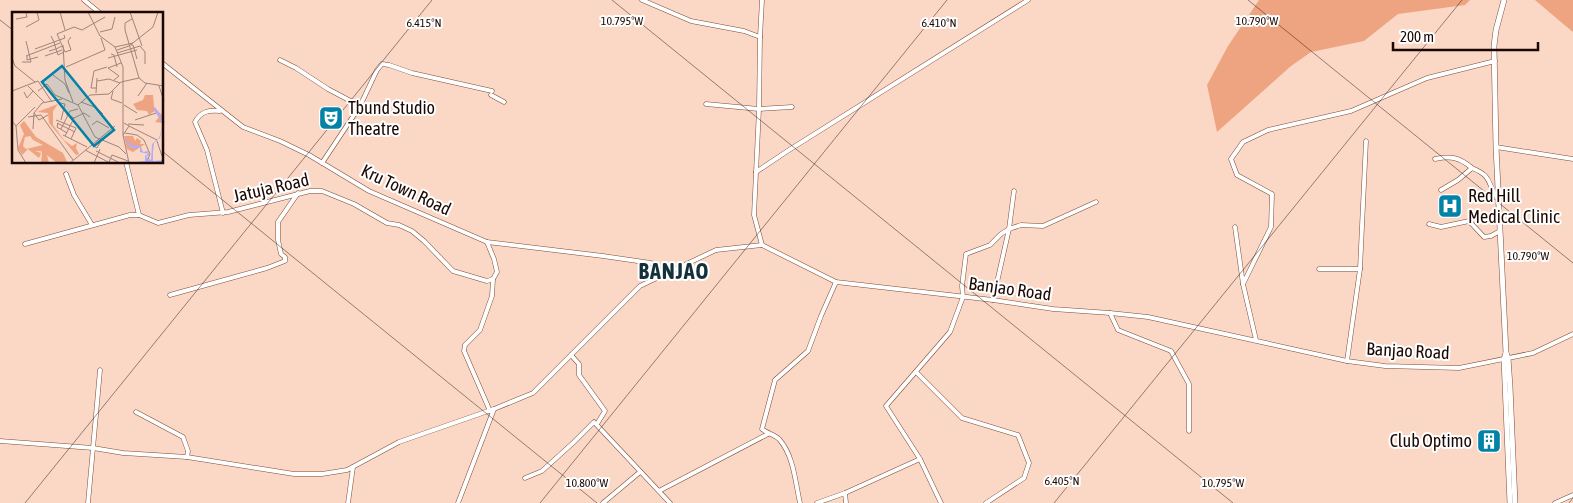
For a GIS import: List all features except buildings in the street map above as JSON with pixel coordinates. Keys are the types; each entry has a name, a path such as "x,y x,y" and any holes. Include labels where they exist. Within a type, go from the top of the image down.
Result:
{"street":[{"path":"84,0 99,12"},
{"path":"642,0 691,21 744,31 760,37"},
{"path":"0,441 93,448 131,454 187,457 294,474 322,474 347,470 400,442 492,410 532,393 640,286 716,250 762,245 754,215 762,0"},
{"path":"756,172 1028,0"},
{"path":"1504,0 1494,46 1498,199 1512,493 1510,503"},
{"path":"280,60 360,106"},
{"path":"1243,284 1271,226 1272,194 1237,175 1231,159 1243,142 1268,130 1352,111 1427,78 1495,61"},
{"path":"322,163 360,106 377,70 382,64 492,93 504,102"},
{"name":"Kru Town Road","path":"164,65 243,127 309,154 369,190 487,242 651,263 664,275"},
{"path":"706,104 759,109 792,107"},
{"path":"222,111 206,111 199,115 196,122 207,150 223,213"},
{"path":"1347,361 1360,269 1366,141"},
{"path":"1496,147 1573,159"},
{"path":"1434,158 1450,156 1464,161 1472,168 1482,172 1489,180 1492,191 1498,199"},
{"path":"126,164 139,215"},
{"path":"1441,190 1458,180 1472,168"},
{"path":"66,174 74,195 92,225"},
{"name":"Jatuja Road","path":"25,244 130,215 139,215 158,223 189,215 223,213 298,193 322,191 354,204 387,223 399,225 412,231 453,271 487,281 493,279"},
{"path":"993,300 1009,229 1014,191"},
{"path":"170,295 267,268 285,261 285,257 281,254 278,240 278,222 298,193"},
{"path":"941,503 920,459 886,406 950,332 963,297 962,286 966,254 990,246 1001,234 1009,229 1021,225 1044,226 1096,202"},
{"path":"1429,224 1441,226 1468,221 1484,236 1491,236 1500,232"},
{"path":"1235,227 1243,284 1256,340"},
{"path":"458,503 492,410 464,351 465,345 480,330 492,296 493,279 497,272 487,242"},
{"name":"Banjao Road","path":"762,245 836,282 993,300 1053,309 1148,317 1347,361 1384,366 1459,368 1506,356 1533,353 1573,334"},
{"path":"1319,269 1360,269"},
{"path":"800,503 789,453 778,437 768,434 762,429 775,380 808,351 836,282"},
{"path":"1110,313 1118,330 1171,351 1189,384 1189,431"},
{"path":"571,355 579,364 579,375 605,411 597,424"},
{"path":"88,503 100,370"},
{"path":"916,372 962,418 1018,435 1029,463 1024,478 986,503"},
{"path":"136,412 183,437 188,451 187,457"},
{"path":"525,478 542,471 594,422 670,503"},
{"path":"659,491 768,434"},
{"path":"817,503 845,493 920,459"},
{"path":"348,503 353,467"},
{"path":"603,503 640,472"},
{"path":"845,493 846,503"},
{"path":"1512,493 1515,503"},
{"path":"1555,503 1573,495"}],"shaded area":[{"path":"1259,0 1470,0 1465,5 1398,14 1364,41 1311,52 1291,66 1217,132 1207,85 1228,46"},
{"path":"1535,0 1573,0 1573,32 1568,28"}],"place":[{"name":"Tbund Studio Theatre","path":"331,118"},
{"name":"Red Hill Medical Clinic","path":"1450,206"},
{"name":"Club Optimo","path":"1489,441"}],"district":[{"name":"BANJAO","path":"674,271"}]}
